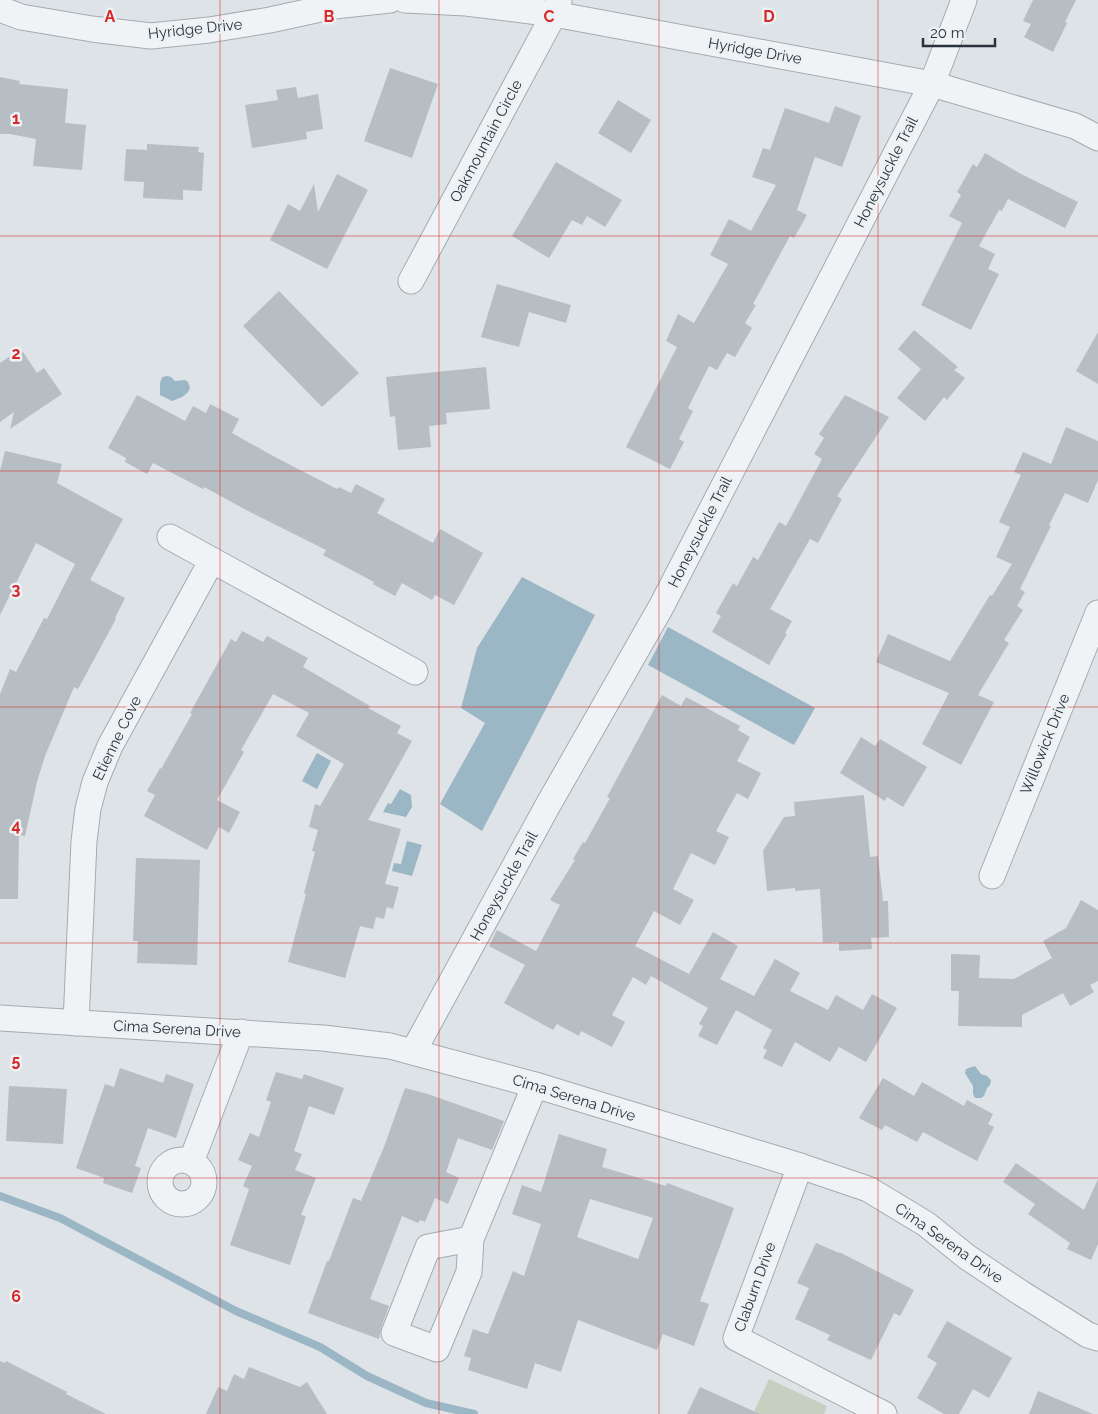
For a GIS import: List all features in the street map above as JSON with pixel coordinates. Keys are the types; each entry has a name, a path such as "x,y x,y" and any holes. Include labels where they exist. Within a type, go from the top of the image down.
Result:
{"street":[{"name":"Hyridge Drive","path":"0,10 39,20 151,36 209,30 270,20 334,6 390,0"},
{"name":"Hyridge Drive","path":"405,0 557,7 932,84 1075,126 1098,138"},
{"name":"Honeysuckle Trail","path":"413,1052 548,805 660,607 932,84 964,0"},
{"name":"Oakmountain Circle","path":"411,281 557,7"},
{"path":"170,537 415,672"},
{"name":"Etienne Cove","path":"76,1023 84,841 88,808 95,782 110,746 212,560"},
{"name":"Willowick Drive","path":"992,876 1098,613"},
{"name":"Cima Serena Drive","path":"0,1018 240,1032 323,1038 390,1046 534,1085 800,1166 868,1189 926,1224 967,1257 1021,1292 1088,1335 1098,1338"},
{"path":"190,1162 240,1032"},
{"path":"471,1239 534,1085"},
{"name":"Claburn Drive","path":"800,1166 736,1338 884,1414"}],"green space":[{"path":"769,1379 827,1406 824,1414 753,1414"}],"water":[{"path":"167,376 175,381 185,380 188,382 190,388 187,393 172,401 160,395 162,377"},
{"path":"522,577 595,615 482,831 440,804 485,723 461,708 477,648"},
{"path":"668,627 815,708 794,745 648,665"},
{"path":"317,753 331,761 317,789 302,781"},
{"path":"400,789 411,795 412,807 406,817 383,812 388,803 391,804"},
{"path":"407,841 422,845 412,876 392,871 394,863 401,864"},
{"path":"975,1066 981,1074 991,1080 984,1096 981,1098 975,1098 973,1086 965,1073 966,1069"}],"building":[{"path":"1033,0 1076,0 1053,52 1024,37 1031,24 1023,21"},
{"path":"390,68 438,84 412,158 364,141"},
{"path":"0,77 20,81 19,84 68,89 65,123 86,125 82,170 33,166 36,139 0,134"},
{"path":"296,87 298,98 318,94 323,129 306,132 307,139 252,148 245,105 278,100 276,90"},
{"path":"618,100 651,120 631,153 598,133"},
{"path":"835,106 861,116 842,167 815,157 797,210 807,215 794,238 790,236 753,304 756,305 745,323 752,328 735,357 727,353 717,370 709,366 688,408 693,411 679,439 684,442 670,469 626,447 677,347 666,341 678,314 694,323 728,264 710,255 729,219 751,231 776,185 752,177 763,148 770,150 785,108 829,123"},
{"path":"147,144 199,147 198,152 204,153 202,191 183,190 183,200 143,198 144,182 124,181 126,149 147,150"},
{"path":"985,153 1021,174 1078,202 1065,228 1008,199 1002,211 999,210 979,246 995,254 988,269 999,274 971,330 921,305 962,223 949,216 961,195 957,192 973,164 977,167"},
{"path":"556,162 622,200 605,227 587,216 582,225 572,220 549,258 512,236"},
{"path":"337,174 368,190 327,269 270,240 288,204 300,211 314,184 318,212"},
{"path":"497,284 571,305 566,323 529,312 519,347 481,337"},
{"path":"279,291 359,373 322,407 243,326"},
{"path":"914,330 958,367 954,370 965,378 947,400 944,397 925,421 897,398 921,369 898,349"},
{"path":"1098,332 1098,384 1076,371"},
{"path":"21,349 37,373 44,368 62,394 10,429 14,412 0,422 0,363"},
{"path":"486,367 490,409 446,413 447,424 429,426 431,447 398,450 395,416 390,417 386,377"},
{"path":"137,395 185,421 193,406 206,413 210,404 239,419 232,433 275,457 337,489 339,487 351,493 356,484 385,499 377,513 433,543 440,529 483,553 454,605 435,595 432,600 402,583 395,596 373,584 374,582 323,555 326,550 204,487 203,489 153,463 147,474 125,462 126,458 108,448"},
{"path":"845,395 889,417 837,496 842,499 818,543 810,539 770,609 792,621 785,633 787,634 769,665 712,632 721,616 716,613 733,583 737,586 753,557 758,560 779,522 786,526 822,459 814,454 824,438 819,434"},
{"path":"1066,427 1098,441 1098,480 1088,503 1065,493 1049,525 1051,526 1020,589 1025,592 1017,606 1023,610 1004,640 1009,643 978,695 994,702 961,765 922,744 949,693 876,662 888,634 950,661 990,595 992,596 1012,564 996,557 1010,527 999,522 1021,475 1014,472 1023,452 1051,464"},
{"path":"5,451 62,464 57,483 123,519 90,580 125,598 116,619 78,689 74,687 45,756 25,836 19,835 18,899 0,899 0,694 10,669 16,672 44,618 47,619 75,564 36,543 0,615 0,471"},
{"path":"242,631 263,642 267,636 308,658 303,667 370,706 368,708 401,726 397,733 412,741 368,820 401,829 385,884 399,887 393,909 387,907 384,919 376,917 373,929 360,926 345,978 288,962 315,852 312,851 318,830 309,827 315,804 320,806 344,764 296,736 309,713 273,694 241,750 244,752 217,800 240,812 229,833 219,827 207,850 144,816 155,795 147,791 192,714 190,713 231,639 236,642"},
{"path":"662,695 681,706 686,697 740,726 738,730 750,737 737,761 761,773 748,799 737,793 716,831 729,837 715,865 691,853 673,889 694,900 680,925 654,911 635,946 689,974 713,932 738,946 720,979 754,996 775,959 800,973 790,991 828,1010 836,995 863,1010 872,994 897,1008 866,1062 839,1047 830,1062 795,1042 782,1067 763,1058 767,1050 763,1048 772,1030 736,1010 717,1045 698,1036 703,1026 699,1024 708,1008 651,976 646,985 633,977 612,1015 625,1022 612,1047 581,1031 579,1036 557,1024 553,1030 504,1003 525,965 489,946 497,930 536,951 560,905 550,900 610,798 607,797"},
{"path":"861,737 875,746 880,739 927,767 903,807 887,797 885,801 840,773"},
{"path":"864,795 870,857 878,856 883,901 888,901 889,937 871,938 872,949 839,951 839,942 823,943 820,889 795,891 795,888 767,891 763,851 784,817 795,816 794,802"},
{"path":"136,858 200,860 197,965 137,963 138,941 133,941"},
{"path":"1081,900 1098,910 1098,981 1090,985 1094,992 1070,1006 1063,993 1022,1015 1022,1027 958,1026 959,991 951,991 951,954 980,955 979,978 1014,979 1052,958 1043,941 1066,928"},
{"path":"120,1068 163,1083 166,1074 194,1084 176,1138 148,1128 135,1166 141,1168 132,1193 103,1183 104,1178 76,1168 105,1084 114,1087"},
{"path":"276,1072 302,1079 304,1074 344,1088 334,1115 309,1106 294,1151 302,1154 295,1170 316,1178 301,1215 306,1216 290,1265 230,1245 249,1189 243,1186 252,1166 238,1160 250,1133 259,1137 271,1102 266,1100"},
{"path":"883,1078 914,1096 922,1082 964,1106 967,1100 993,1114 988,1124 994,1127 977,1161 923,1132 917,1142 885,1125 882,1130 859,1118"},
{"path":"9,1086 67,1089 63,1144 6,1141"},
{"path":"405,1088 428,1094 504,1121 492,1150 458,1138 446,1172 459,1178 448,1204 435,1198 425,1222 420,1220 418,1223 402,1216 370,1299 389,1306 379,1339 308,1313 353,1198 361,1201 384,1147"},
{"path":"559,1134 607,1149 602,1167 666,1186 667,1183 734,1208 700,1301 709,1304 694,1346 663,1334 657,1350 578,1320 561,1372 535,1363 527,1389 468,1370 471,1358 464,1356 473,1329 488,1334 513,1271 524,1276 541,1224 512,1214 522,1185 541,1192","holes":["590,1199 653,1218 638,1259 577,1237"]},
{"path":"1016,1163 1084,1210 1098,1179 1098,1244 1091,1260 1067,1249 1070,1243 1028,1214 1035,1204 1003,1182"},
{"path":"816,1243 839,1252 914,1290 900,1316 894,1313 871,1360 827,1340 830,1335 795,1319 809,1288 797,1283"},
{"path":"947,1321 1012,1358 989,1398 973,1389 959,1414 944,1414 917,1398 937,1363 927,1357"},
{"path":"0,1361 5,1363 6,1361 106,1414 0,1414"},
{"path":"249,1367 300,1387 307,1382 327,1414 206,1414 218,1387 227,1391 234,1374 244,1379"},
{"path":"700,1387 760,1414 687,1414"},
{"path":"1038,1391 1093,1414 1029,1414"}],"waterway":[{"path":"0,1196 60,1218 236,1311 320,1347 367,1376 426,1403 474,1414"}]}
